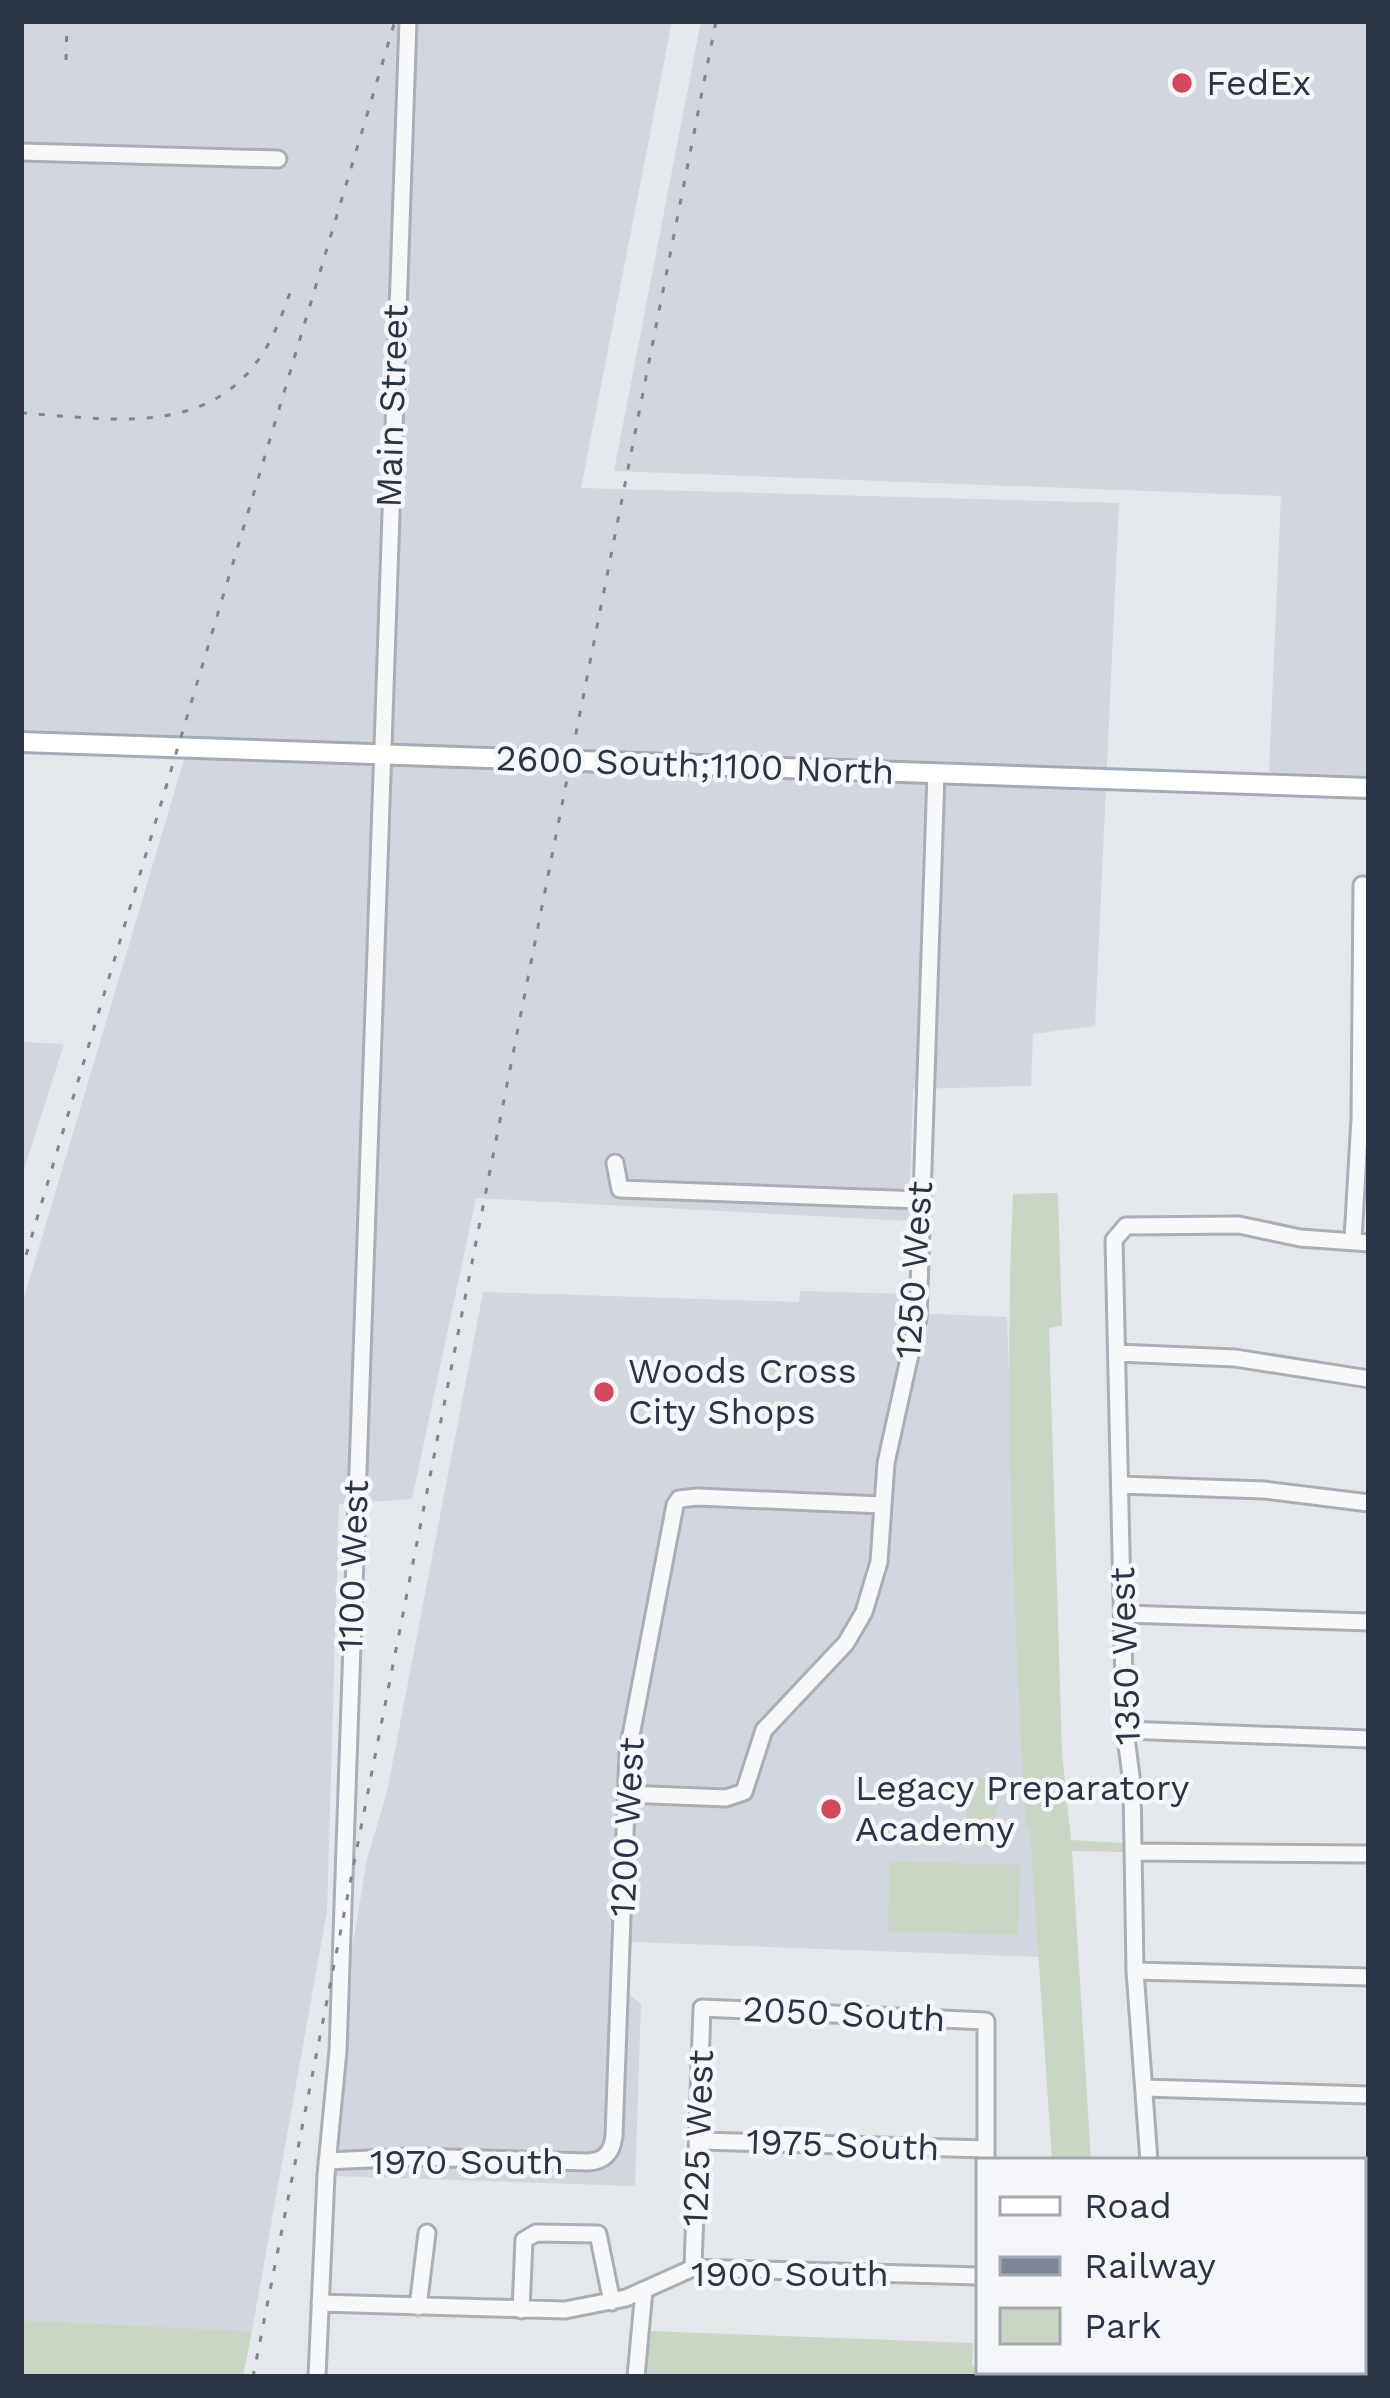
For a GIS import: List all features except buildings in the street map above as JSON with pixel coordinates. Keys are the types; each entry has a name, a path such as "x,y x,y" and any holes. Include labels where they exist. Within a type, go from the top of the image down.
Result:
{"main road":[{"name":"2600 South;1100 North","path":"21,742 1369,788"}],"street":[{"name":"Main Street","path":"380,755 405,21"},
{"path":"21,152 278,159"},
{"name":"1100 West","path":"317,2377 338,2039 380,755"},
{"name":"1250 West","path":"626,1794 731,1798 744,1792 756,1747 769,1721 833,1659 864,1612 879,1562 886,1462 918,1318 936,773"},
{"path":"1361,1241 1366,886"},
{"path":"616,1163 620,1189 921,1200"},
{"name":"1350 West","path":"1149,2158 1135,1971 1132,1784 1125,1730 1114,1240 1126,1226 1239,1226 1300,1238 1361,1241"},
{"path":"1117,1353 1235,1358 1369,1379"},
{"path":"1120,1485 1264,1490 1369,1503"},
{"name":"1200 West","path":"606,2157 614,2136 630,1736 679,1499 882,1505"},
{"path":"1123,1614 1369,1622"},
{"path":"1125,1730 1369,1739"},
{"path":"1133,1852 1369,1854"},
{"path":"1135,1971 1369,1977"},
{"name":"2050 South","path":"703,2008 986,2020 986,2155"},
{"name":"1225 West","path":"693,2268 703,2008"},
{"path":"1145,2088 1369,2095"},
{"name":"1975 South","path":"700,2141 986,2155"},
{"name":"1970 South","path":"327,2161 413,2157 588,2162 606,2157"},
{"path":"521,2310 526,2236 536,2233 590,2232 602,2238 612,2302"},
{"path":"418,2307 427,2233"},
{"name":"1900 South","path":"320,2302 565,2310 612,2302 693,2268 976,2276"},
{"path":"636,2377 644,2290"}],"shaded area":[{"path":"21,21 672,21 581,488 1119,503 1095,1026 1033,1034 1031,1086 913,1089 909,1221 476,1198 412,1499 339,1504 327,1911 252,2331 21,2320 21,1308 191,736 21,730"},
{"path":"701,21 1369,21 1369,776 1269,772 1281,496 614,471"},
{"path":"21,1042 64,1044 21,1179"},
{"path":"800,1291 910,1294 910,1313 1007,1317 1025,1825 1030,1829 1040,1957 632,1942 629,1994 641,2004 635,2186 334,2176 346,1986 367,1859 387,1792 483,1292 799,1302"}],"green space":[{"path":"1058,1193 1062,1326 1049,1328 1062,1752 1071,1840 1126,1843 1126,1852 1072,1851 1091,2158 1052,2158 1030,1829 1025,1825 1014,1588 1009,1352 1013,1194"},
{"path":"972,1778 1002,1780 995,1822 966,1820"},
{"path":"890,1861 1020,1865 1018,1935 888,1931"},
{"path":"21,2320 252,2331 243,2377 21,2377"},
{"path":"648,2331 973,2343 972,2365 984,2377 644,2377"}],"railway":[{"path":"66,60 67,21"},
{"path":"21,1272 395,21"},
{"path":"253,2377 716,21"},
{"path":"21,413 152,418 212,401 261,356 292,288"}],"place":[{"name":"FedEx","path":"1182,83"},
{"name":"Woods Cross City Shops","path":"604,1392"},
{"name":"Legacy Preparatory Academy","path":"831,1809"}]}
